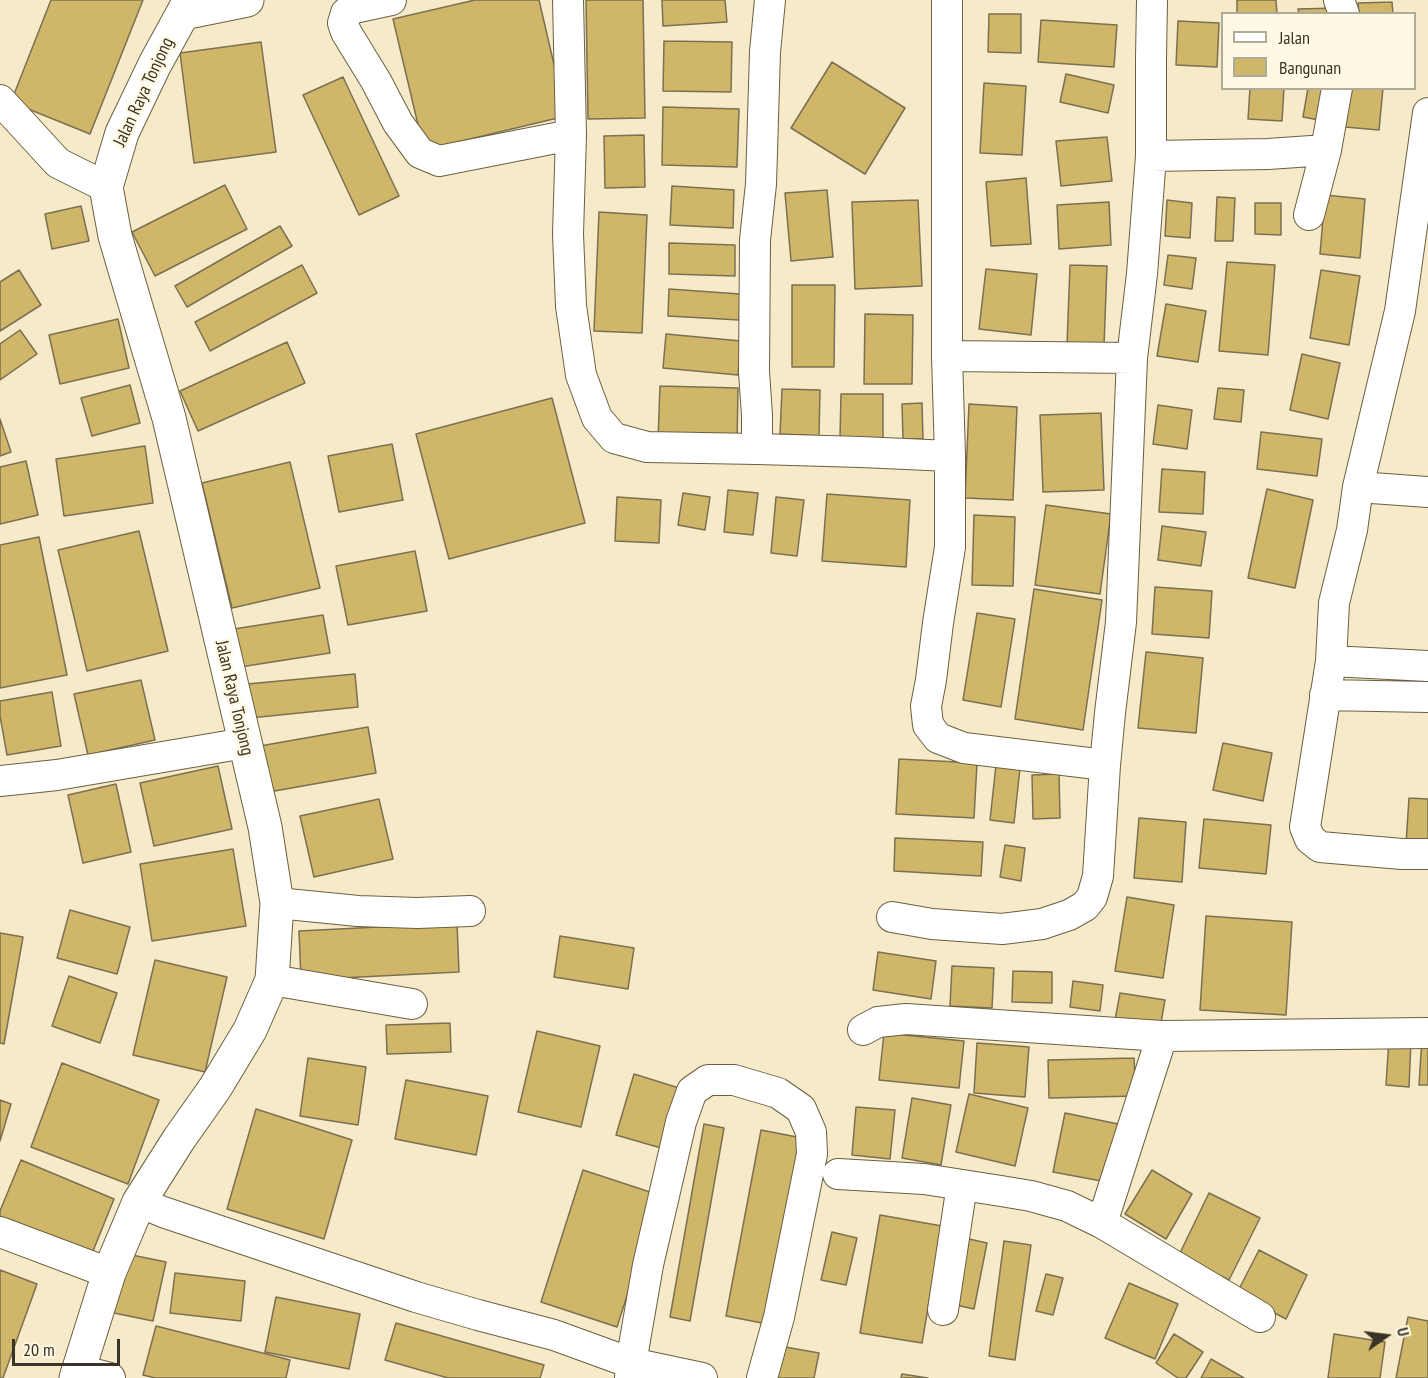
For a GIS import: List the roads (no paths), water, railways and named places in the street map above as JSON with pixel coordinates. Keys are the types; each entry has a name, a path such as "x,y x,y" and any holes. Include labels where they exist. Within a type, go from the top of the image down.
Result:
{"main road":[{"path":"187,7 247,0"},
{"name":"Jalan Raya Tonjong","path":"78,1374 109,1273 139,1202 215,1088 250,1030 272,980 278,903 265,827 169,418 115,236 106,187 122,133 155,64 187,7"}],"street":[{"path":"391,0 354,8 346,13 343,23 398,123 420,153 439,161 571,135"},
{"path":"568,0 571,135 568,234 571,306 581,375 597,418 614,438 647,447 950,456"},
{"path":"757,449 753,338 755,240 761,184 765,52 771,0"},
{"path":"947,0 947,356 950,547 926,706 928,725 938,738 964,748 1105,765"},
{"path":"892,917 942,925 1002,929 1042,924 1069,915 1085,906 1092,897 1098,876 1105,765 1121,622 1132,358 1142,274 1151,156 1152,0"},
{"path":"1309,215 1326,150 1337,90"},
{"path":"0,100 58,163 106,187"},
{"path":"1428,113 1400,311 1358,487 1352,530 1334,603 1331,662 1305,827 1310,839 1320,847 1428,854"},
{"path":"1151,156 1268,154 1326,150"},
{"path":"947,356 1132,358"},
{"path":"1358,487 1428,492"},
{"path":"1331,662 1428,666"},
{"path":"1325,695 1428,697"},
{"path":"0,781 57,776 245,743"},
{"path":"278,903 358,912 470,911"},
{"path":"272,980 412,1004"},
{"path":"863,1030 878,1023 906,1019 1162,1036 1428,1034"},
{"path":"1102,1223 1162,1036"},
{"path":"631,1370 648,1265 681,1122 692,1091 708,1080 734,1080 778,1093 801,1108 811,1132 812,1154 779,1317 762,1378"},
{"path":"838,1174 924,1179 1001,1191 1067,1206 1102,1223 1260,1317"},
{"path":"943,1310 962,1185"},
{"path":"139,1202 405,1293 554,1335 631,1370 702,1378"},
{"path":"0,1232 109,1273"},
{"path":"78,1374 110,1378"}]}
